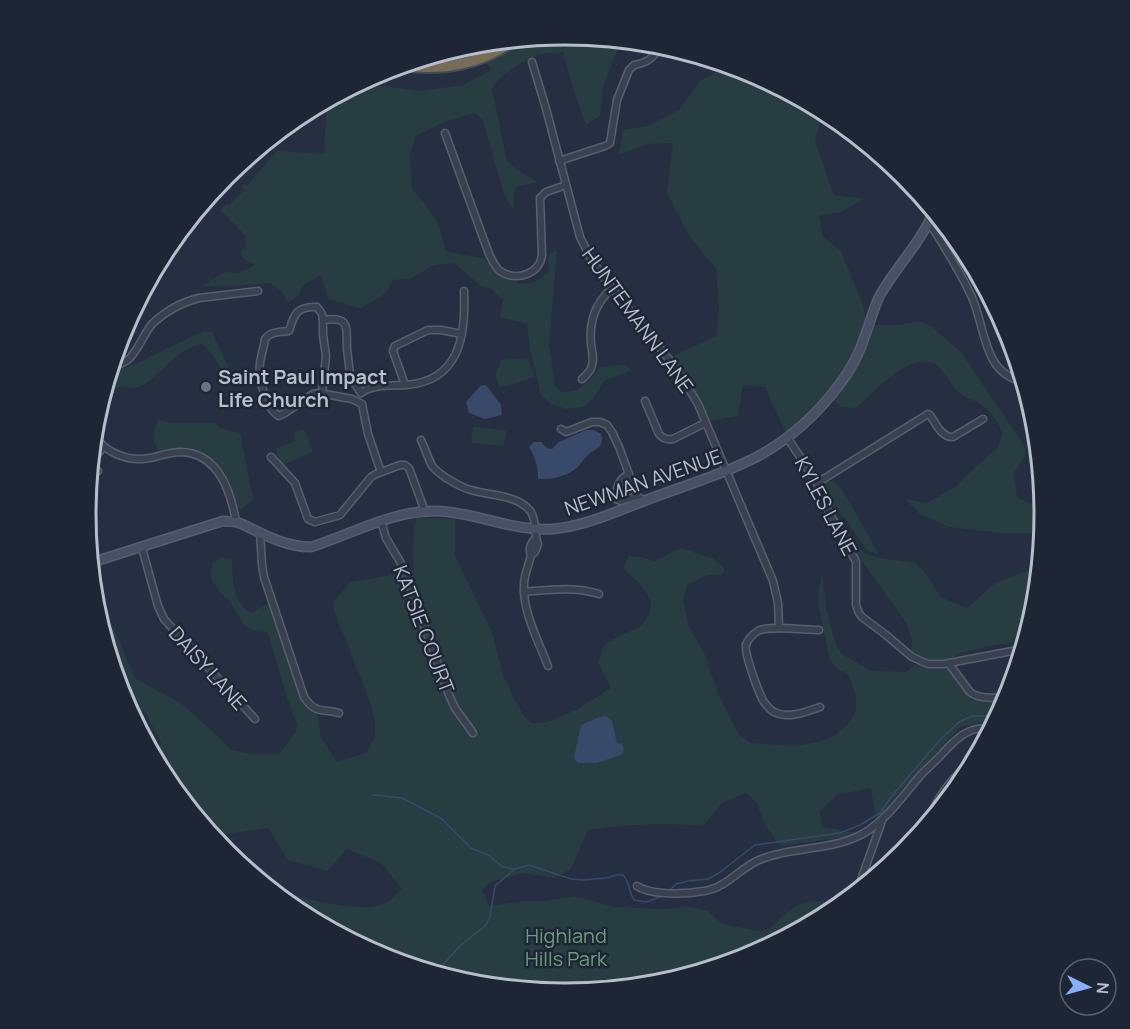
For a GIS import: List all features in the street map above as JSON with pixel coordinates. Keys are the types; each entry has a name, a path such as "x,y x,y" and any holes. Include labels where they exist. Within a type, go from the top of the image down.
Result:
{"highway":[{"path":"423,67 458,64 497,50"}],"street":[{"path":"560,161 610,143 617,100 629,70 634,65 648,61 654,54"},
{"name":"HUNTEMANN LANE","path":"532,62 580,237 591,259 676,368 698,404 773,581 778,603 779,628"},
{"path":"445,133 489,254 494,264 504,273 519,276 530,274 538,267 542,255 540,198 546,192 566,185"},
{"name":"NEWMAN AVENUE","path":"236,522 291,545 311,547 381,521 423,511 456,513 536,534 579,525 641,498 725,471 762,453 787,437 821,407 852,367 879,296 930,220"},
{"path":"928,225 934,230 973,299 993,361 1008,376 1014,378"},
{"path":"582,379 591,369 593,361 592,317 599,302 612,288"},
{"path":"120,364 131,357 152,324 179,305 199,298 258,291"},
{"path":"356,401 366,389 428,381 443,371 457,352 462,334 465,314 464,291"},
{"path":"322,393 326,356 322,335 322,314 316,307 305,308 294,316 289,331 271,333 267,336 260,361 260,372 264,392 272,411 276,415 281,415 313,394 322,393 362,404 367,430 381,472"},
{"path":"323,320 337,319 345,324 350,374 361,393"},
{"path":"405,385 393,351 395,346 428,330 462,334"},
{"path":"645,401 659,434 668,440 673,440 705,423"},
{"path":"817,483 928,414 946,437 950,438 982,419"},
{"path":"561,429 566,432 597,422 607,425 641,498 621,501 615,499 621,480 629,475"},
{"name":"KYLES LANE","path":"787,437 817,483 824,503 856,562 856,605 862,617 912,657 928,664 949,664 1014,651"},
{"path":"421,440 433,466 439,473 464,488 506,497 531,512 536,534 531,543 524,592 528,612 548,666"},
{"path":"99,561 216,523 236,522 223,477 198,456 180,452 134,459 122,456 101,445"},
{"path":"100,451 104,447"},
{"path":"271,457 295,483 309,521 315,522 340,515 371,477 400,465 409,468 423,511"},
{"name":"KATSIE COURT","path":"381,521 386,538 402,565 454,708 473,733"},
{"path":"260,533 264,577 304,697 315,709 339,713"},
{"name":"DAISY LANE","path":"142,548 164,620 255,719"},
{"path":"524,592 575,589 599,594"},
{"path":"819,630 779,628 760,630 751,637 746,645 747,657 764,701 771,710 782,714 796,714 820,707"},
{"path":"949,664 974,696 997,698"},
{"path":"637,886 651,892 706,891 727,881 757,860 780,853 854,839 882,821 921,775 959,737 967,732 983,729"},
{"path":"862,878 882,821"}],"green space":[{"path":"565,45 618,48 603,87 600,116 586,125 563,52 544,53 533,57 519,64 495,84 492,89 507,161 520,172 538,182 515,187 513,210 504,194 482,119 475,113 445,122 415,136 410,156 412,189 439,224 445,251 485,259 500,276 521,284 535,282 548,273 549,254 557,251 549,346 554,384 560,392 573,391 583,386 600,367 625,365 632,370 604,381 595,396 583,407 566,409 551,404 540,394 531,356 527,324 500,317 503,300 492,289 481,286 454,263 434,265 410,279 393,280 383,295 361,308 329,299 320,276 303,285 298,296 288,302 282,292 270,283 202,286 225,272 239,273 255,265 244,259 240,253 246,245 245,235 220,210 227,204 229,205 244,190 242,186 244,184 247,186 277,151 324,154 326,110 375,85 420,91 464,85 491,70 486,62 514,48"},
{"path":"479,53 454,62 440,62"},
{"path":"718,71 773,93 820,121 815,141 834,195 864,199 841,212 819,216 823,237 841,251 863,305 866,321 857,346 844,371 829,392 808,415 786,433 765,387 743,385 738,416 709,421 691,383 673,356 716,336 719,309 716,269 688,234 667,193 673,143 647,144 619,155 623,130 647,126 679,110 700,81"},
{"path":"920,321 932,327 961,352 1025,447 1025,457 1014,472 1017,498 1034,505 1033,533 1000,533 949,527 920,514 905,499 927,503 957,486 998,447 1003,432 987,410 959,392 936,365 926,362 915,363 904,368 883,383 856,408 841,407 833,400 856,364 873,325 897,325"},
{"path":"205,331 212,332 228,366 231,390 219,366 203,344 183,352 148,382 140,386 131,388 122,386 112,390 119,368 133,365"},
{"path":"528,358 535,377 500,388 495,375 501,360"},
{"path":"159,419 170,423 214,423 220,428 240,433 253,499 242,509 237,509 225,473 204,455 178,449 160,451 155,443 154,435"},
{"path":"475,427 504,430 506,432 504,444 502,446 473,443 471,441"},
{"path":"304,429 313,452 282,465 275,449 296,441 293,433"},
{"path":"830,481 836,483 843,491 879,554 867,551 845,518 831,506 822,484"},
{"name":"Highland Hills Park","path":"416,518 455,519 455,556 492,632 503,675 515,701 531,723 545,723 576,710 611,688 598,662 604,645 640,627 650,614 651,600 642,586 623,568 629,556 655,561 681,548 714,559 725,569 722,575 708,575 687,585 683,602 689,626 705,655 718,693 739,735 751,743 795,746 819,742 834,736 847,725 856,711 856,696 848,674 838,669 830,660 818,603 822,573 826,608 836,646 842,654 872,671 906,672 916,664 928,668 948,669 971,699 996,700 986,722 960,727 877,820 871,788 837,795 820,811 822,827 858,833 846,837 780,846 763,822 757,803 746,793 722,803 703,826 646,824 588,830 571,869 554,878 523,873 491,882 482,890 489,906 574,896 615,907 665,909 691,907 707,911 723,924 757,931 769,930 800,904 818,901 830,902 773,936 687,968 657,975 596,983 534,983 473,975 443,968 357,936 289,894 346,906 370,907 383,904 402,889 381,863 347,849 327,871 288,860 268,828 222,834 193,800 159,751 161,743 145,712 139,712 131,694 109,625 114,629 135,678 185,706 232,750 251,754 279,754 296,732 297,724 268,633 261,630 253,631 244,625 229,600 221,594 211,579 212,564 222,557 232,559 232,574 237,597 245,609 251,613 270,602 305,703 317,712 321,738 337,762 366,753 375,738 375,721 369,699 334,611 333,602 350,582 414,570 412,551"},
{"path":"837,518 863,552 882,558 916,563 928,576 940,597 967,608 995,583 1031,570 1017,642 989,646 958,654 952,659 943,661 929,661 912,652 912,640 907,624 859,557"}],"water":[{"path":"486,385 501,405 502,415 485,419 469,413 466,402 480,386"},
{"path":"586,430 594,430 601,434 602,442 599,447 569,473 554,478 538,479 538,470 529,447 534,442 541,442 547,448 552,449 559,442"},
{"path":"606,716 612,721 617,743 622,744 624,749 621,755 597,763 578,763 574,758 581,725"}],"waterway":[{"path":"669,891 676,884 708,879 755,845 840,833 860,825 880,813 940,740 959,722 972,716 989,716"},
{"path":"373,795 402,798 410,802 442,819 471,848 488,855 503,867 514,869"},
{"path":"441,967 461,945 486,925 490,917 495,886 515,869 529,865 571,879 583,880 623,875 634,900 646,902 663,896"}],"place":[{"name":"Saint Paul Impact Life Church","path":"206,387"}]}
